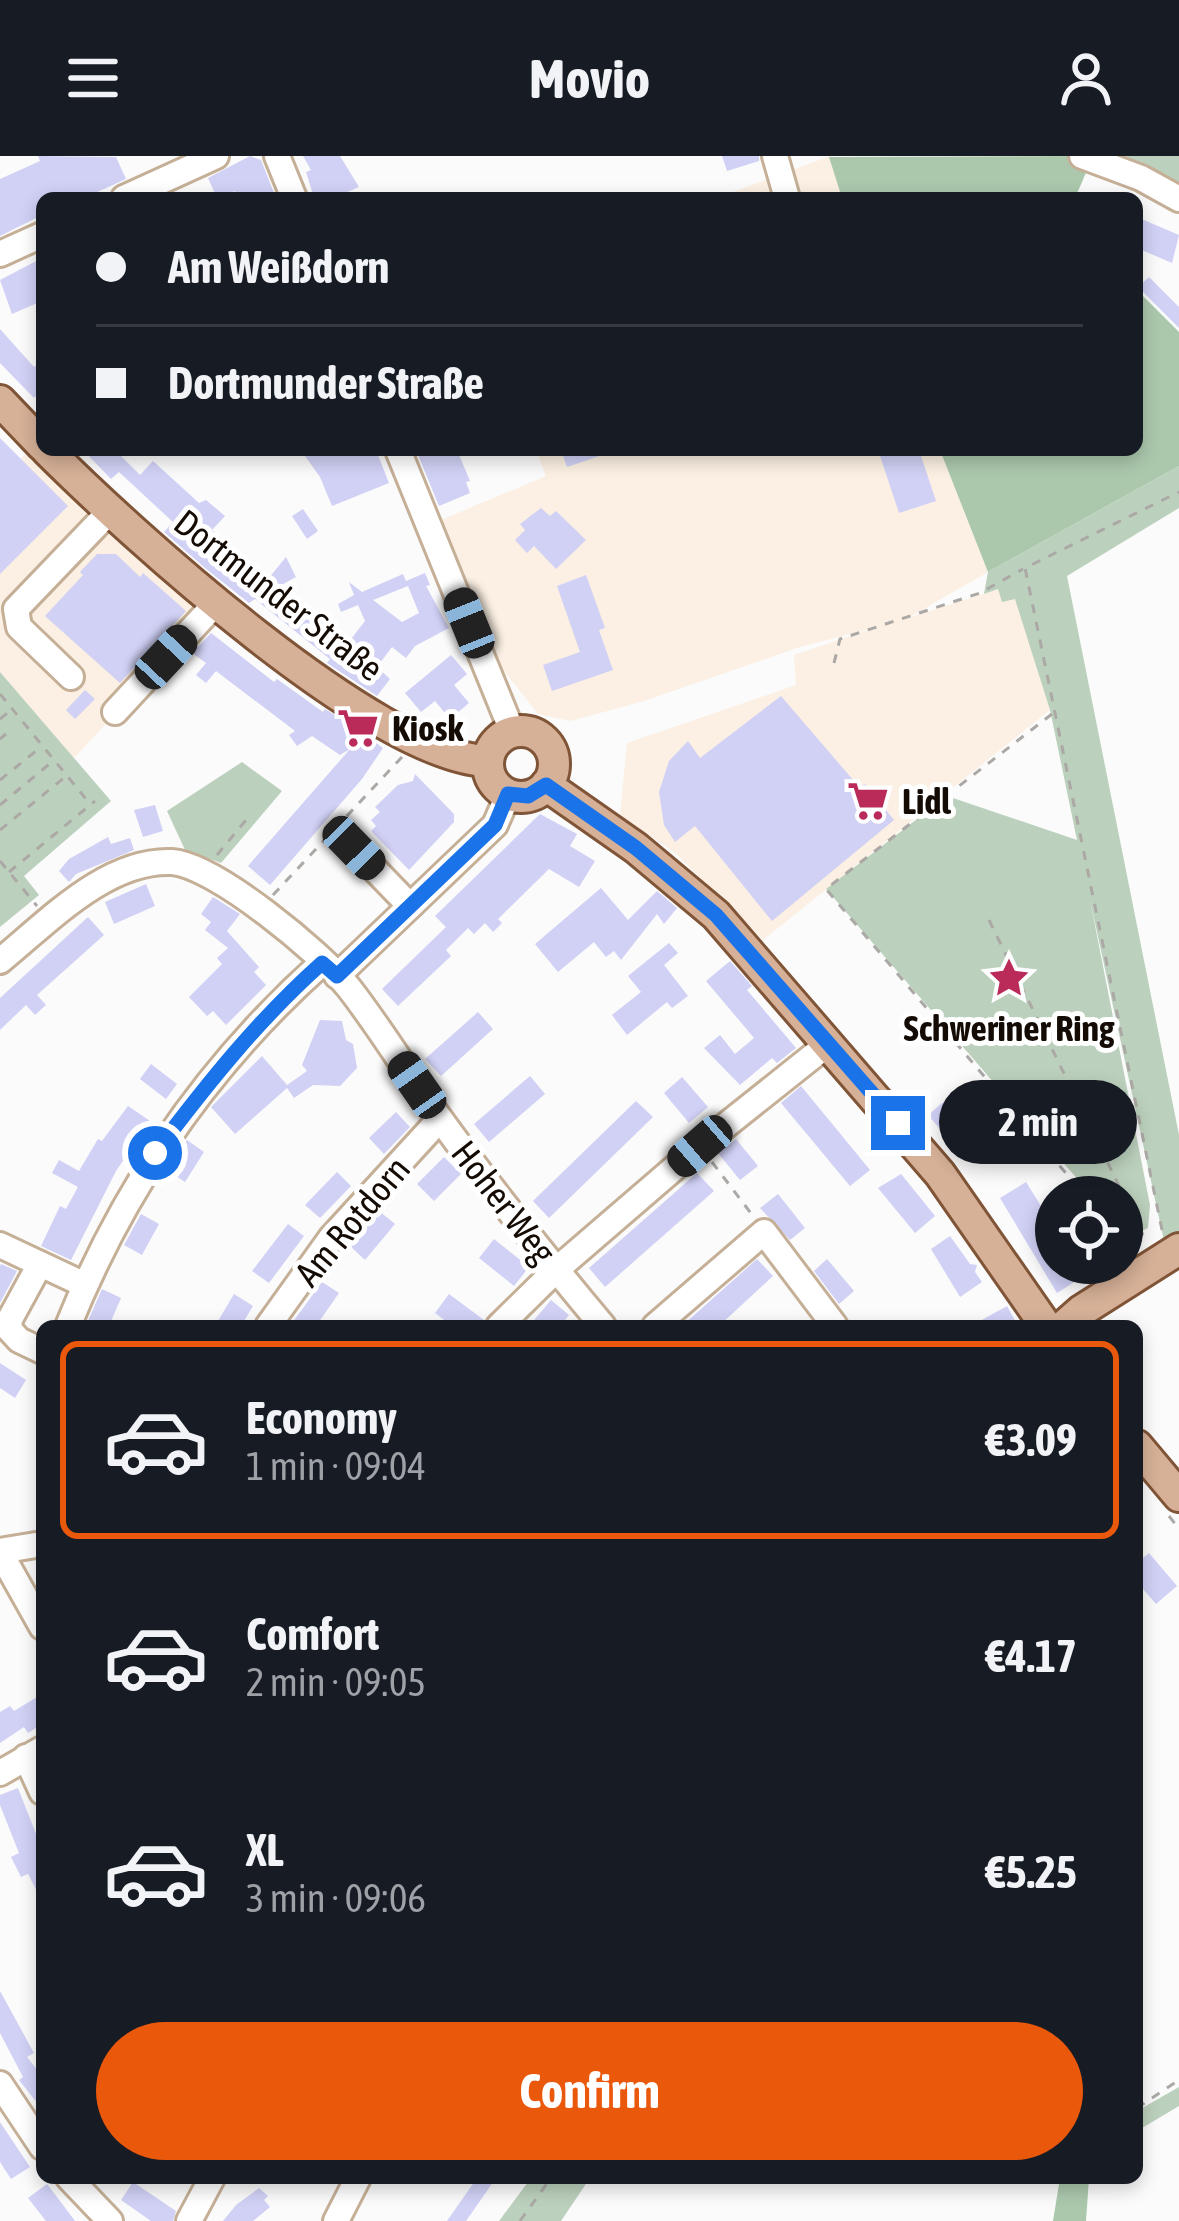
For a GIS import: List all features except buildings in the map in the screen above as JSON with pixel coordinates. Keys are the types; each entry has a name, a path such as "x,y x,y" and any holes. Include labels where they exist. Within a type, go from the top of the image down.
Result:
{"main road":[{"name":"Dortmunder Straße","path":"0,401 36,438"},
{"name":"Dortmunder Straße","path":"54,456 110,511 217,602 324,684 415,739 452,756 487,761"},
{"path":"512,731 529,731 548,743 554,762 546,785 528,796 508,794 492,781 487,761 496,740 512,731"},
{"path":"546,785 636,848 709,908 953,1192 1042,1320"},
{"path":"1071,1320 1179,1249"},
{"path":"1143,1453 1179,1496"}],"street":[{"path":"137,192 216,156"},
{"path":"277,156 292,192"},
{"path":"775,156 785,192"},
{"path":"1082,156 1141,178 1179,200"},
{"path":"0,254 36,238"},
{"path":"400,456 512,731"},
{"path":"71,677 19,627 16,609 110,511"},
{"path":"115,712 217,602"},
{"path":"70,1320 155,1153 224,1061 279,1001 330,969 410,906 495,825 508,794"},
{"path":"354,848 410,906"},
{"path":"0,961 109,878 147,864 174,862 205,871"},
{"name":"Hoher Weg","path":"205,871 260,909 330,969 597,1320"},
{"path":"505,1320 700,1146 828,1044"},
{"name":"Am Rotdorn","path":"272,1320 331,1238 440,1119"},
{"path":"662,1320 764,1232 830,1320"},
{"path":"0,1245 85,1285"},
{"path":"36,1348 9,1329 40,1264"},
{"path":"36,1545 0,1552 36,1616"},
{"path":"0,1773 34,1753"},
{"path":"0,2084 36,2138"},
{"path":"75,2184 110,2221"},
{"path":"189,2221 209,2184"},
{"path":"336,2221 355,2184"}],"path":[{"path":"834,663 840,638 980,593 1179,492"},
{"path":"1025,568 1164,1241 1143,1235"},
{"path":"0,695 93,803 9,872"},
{"path":"0,719 12,709"},
{"path":"1054,712 826,889 1068,1176"},
{"path":"0,739 6,734"},
{"path":"260,909 415,739"},
{"path":"0,781 42,746"},
{"path":"0,805 54,760"},
{"path":"0,830 67,776"},
{"path":"205,871 246,820"},
{"path":"0,861 50,921"},
{"path":"989,920 1114,1176"},
{"path":"700,1146 764,1232"},
{"path":"1143,2104 1179,2080"},
{"path":"520,2221 546,2184"}],"shaded area":[{"path":"830,156 841,192 733,192"},
{"path":"26,454 208,614 74,758 0,672 0,480"},
{"path":"538,456 942,456 988,572 908,618 998,589 1018,597 1050,710 763,940 675,853 620,815 627,743 796,685 794,655 877,627 571,721 538,714 497,662 441,520 546,476"}],"green space":[{"path":"1083,156 1179,156 1179,190"},
{"path":"829,157 1092,159 1078,192 840,192"},
{"path":"1143,296 1179,332 1179,466 988,572 942,456 1143,456"},
{"path":"1179,466 1179,508 1067,576 1179,1135 1179,1231 1164,1241 1090,900 1150,1205 1148,1228 1143,1230 1143,1176 1075,1176 826,889 947,796 1077,840 1050,710 1015,599 1002,602 998,589 984,594 988,572"},
{"path":"0,672 111,801 24,876 39,895 0,927"},
{"path":"242,762 282,791 221,863 185,850 167,811"},
{"path":"1179,2087 1179,2106 1143,2127 1143,2108"},
{"path":"527,2184 586,2184 561,2221 499,2221"},
{"path":"1059,2184 1089,2184 1086,2221 1053,2221"}],"place":[{"name":"Kiosk","path":"358,728"},
{"name":"Lidl","path":"868,801"},
{"name":"Schweriner Ring","path":"1009,978"}],"route":[{"path":"155,1153 224,1061 279,1001 322,963 337,976 495,825 508,794 528,796 546,785 636,848 716,915 898,1123"}]}
